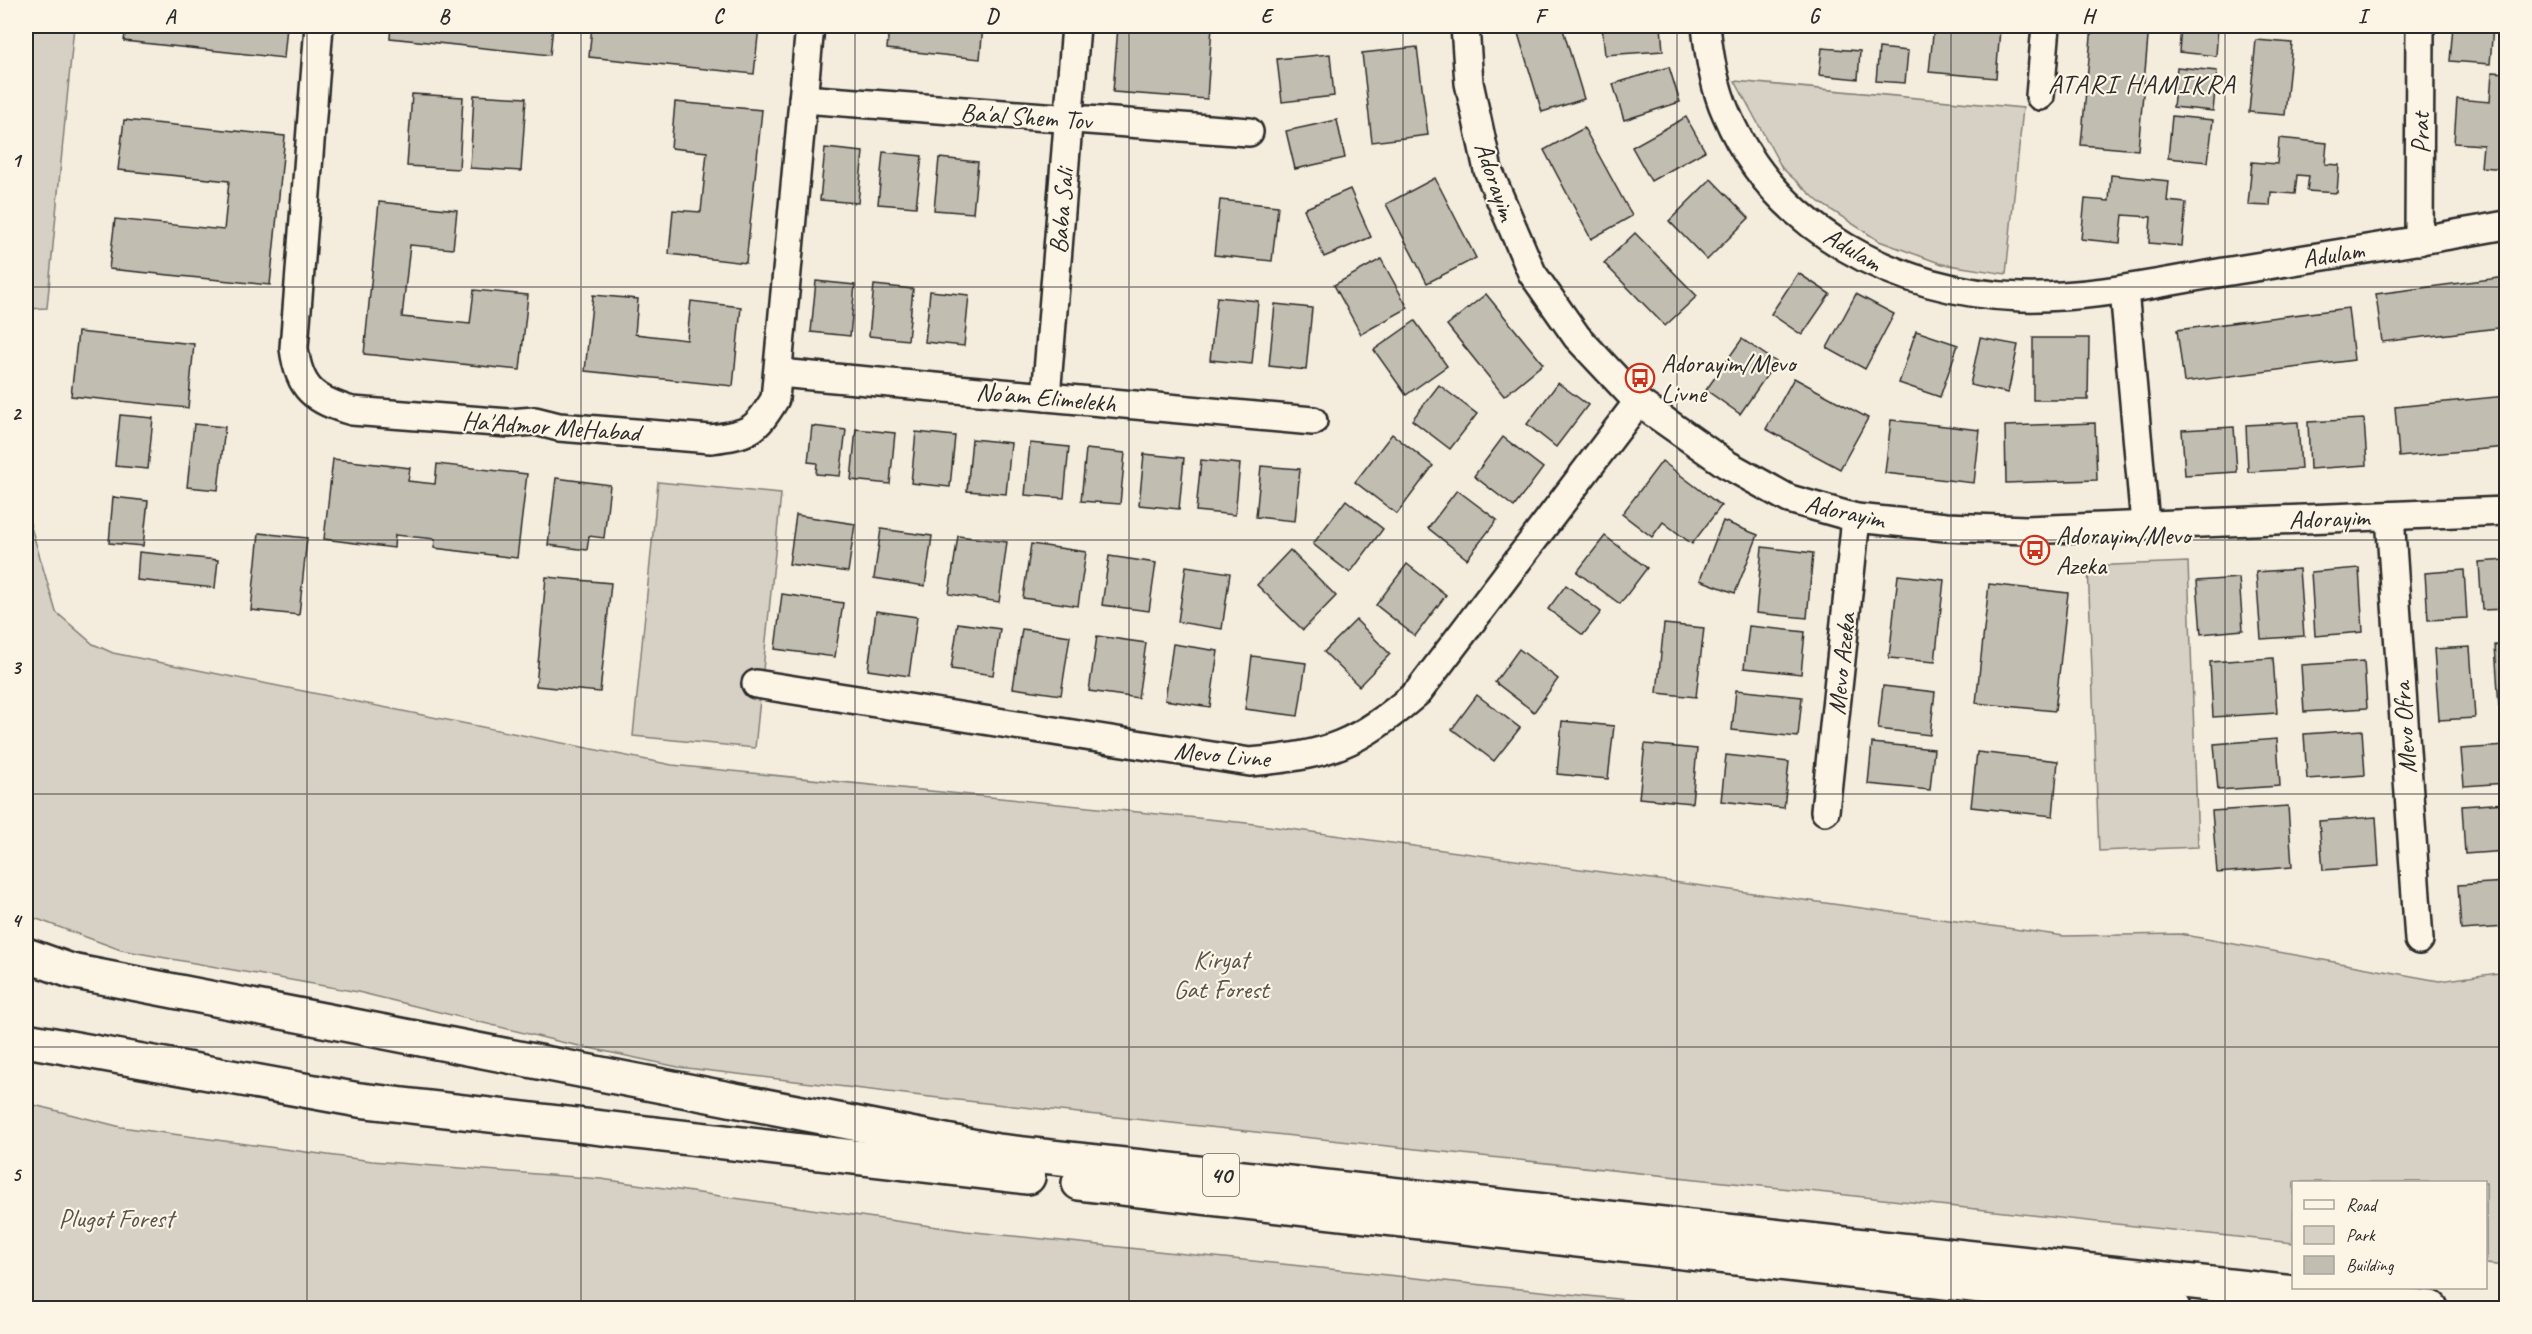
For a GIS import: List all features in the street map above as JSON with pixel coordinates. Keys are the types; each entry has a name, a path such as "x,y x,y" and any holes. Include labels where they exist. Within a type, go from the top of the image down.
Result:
{"highway":[{"name":"40","path":"26,955 83,973 997,1151 2431,1308"},
{"name":"40","path":"26,1040 359,1100 2173,1308"}],"street":[{"name":"Ha'Admor MeHabad","path":"319,26 294,348 297,370 309,390 328,404 352,411 509,423 535,421 559,427 711,439 736,435 760,424 775,399 810,26"},
{"name":"Baba Sali","path":"1046,397 1076,26"},
{"name":"Adorayim","path":"1465,26 1469,83 1488,170 1532,273 1577,337 1638,402 1726,464 1789,499 1856,518 1946,527 2026,530 2506,512"},
{"name":"Adulam","path":"1706,26 1711,64 1726,114 1758,169 1800,214 1848,251 1900,275 1966,292 2023,297 2124,290 2506,225"},
{"path":"2040,96 2046,26"},
{"name":"Prat","path":"2420,26 2420,241"},
{"name":"Ba'al Shem Tov","path":"803,99 1248,132"},
{"path":"2124,290 2145,524"},
{"name":"No'am Elimelekh","path":"780,360 1046,397 1313,421"},
{"name":"Mevo Livne","path":"756,684 1250,762 1303,758 1350,743 1386,720 1418,693 1638,402"},
{"name":"Mevo Ofra","path":"2390,516 2419,940"},
{"name":"Mevo Azeka","path":"1825,811 1856,518"}],"green space":[{"path":"26,26 74,26 47,308 26,309"},
{"path":"1735,81 2023,108 2006,274 1942,264 1879,241 1819,202 1782,168"},
{"path":"658,482 781,494 755,748 633,736"},
{"name":"Kiryat Gat Forest","path":"26,510 56,612 93,644 113,653 672,765 1247,823 2064,936 2179,934 2439,981 2506,972 2506,1266 2487,1264 2487,1181 2292,1181 2292,1243 930,1097 678,1067 561,1042 358,992 121,950 26,915"},
{"path":"2188,562 2198,847 2099,851 2088,566"},
{"name":"Plugot Forest","path":"26,1103 121,1127 372,1161 601,1179 966,1231 1703,1308 26,1308"}],"building":[{"path":"126,26 287,26 284,58 124,41"},
{"path":"391,26 553,26 550,55 390,38"},
{"path":"592,26 643,26 711,33 712,26 759,26 754,74 589,57"},
{"path":"889,26 983,26 980,59 887,49"},
{"path":"1118,26 1212,26 1207,99 1113,92"},
{"path":"1274,26 1327,26 1275,30"},
{"path":"1533,26 1562,26 1584,99 1542,112 1517,30"},
{"path":"1602,26 1661,26 1663,51 1605,55"},
{"path":"1934,26 2000,29 1996,78 1929,72"},
{"path":"2092,26 2149,26 2138,150 2081,145"},
{"path":"2181,26 2218,26 2216,56 2179,52"},
{"path":"2453,26 2493,26 2490,64 2450,61"},
{"path":"2256,40 2292,43 2285,115 2249,112"},
{"path":"1417,47 1428,135 1372,142 1362,53"},
{"path":"1822,48 1860,51 1858,79 1819,75"},
{"path":"1879,48 1908,51 1905,83 1876,81"},
{"path":"1330,54 1334,96 1282,102 1277,59"},
{"path":"1669,67 1680,102 1624,120 1613,84"},
{"path":"2177,67 2217,71 2213,111 2173,107"},
{"path":"2492,72 2506,73 2506,169 2481,167 2483,145 2454,143 2457,99 2490,102"},
{"path":"412,94 463,97 459,169 407,166"},
{"path":"474,95 526,98 521,171 470,168"},
{"path":"675,102 762,110 746,263 669,254 673,210 701,212 707,152 671,148"},
{"path":"2172,116 2213,120 2208,162 2168,158"},
{"path":"1686,117 1705,151 1651,181 1632,147"},
{"path":"124,120 285,136 270,285 109,269 115,219 224,230 229,181 118,170"},
{"path":"1337,120 1345,158 1295,169 1286,131"},
{"path":"1584,128 1632,216 1591,239 1544,150"},
{"path":"2279,138 2327,143 2325,164 2339,165 2337,193 2307,191 2309,176 2297,175 2295,194 2271,192 2270,206 2248,205 2252,162 2277,164"},
{"path":"825,148 863,152 858,203 820,200"},
{"path":"883,152 922,156 916,207 878,204"},
{"path":"939,158 978,162 973,213 934,210"},
{"path":"2111,175 2169,181 2167,201 2186,203 2182,246 2149,243 2151,217 2123,215 2120,243 2081,239 2085,199 2109,201"},
{"path":"1435,178 1476,258 1427,283 1386,204"},
{"path":"1711,179 1749,218 1707,260 1669,221"},
{"path":"1350,189 1371,237 1324,257 1304,209"},
{"path":"1220,200 1278,206 1272,261 1214,255"},
{"path":"379,202 457,210 453,249 410,245 402,317 470,324 474,290 528,295 520,370 364,354"},
{"path":"1635,233 1697,296 1665,326 1604,263"},
{"path":"1381,259 1408,308 1361,334 1334,285"},
{"path":"1798,273 1830,294 1802,335 1771,314"},
{"path":"2506,277 2506,327 2382,342 2376,294"},
{"path":"816,281 855,285 850,336 811,332"},
{"path":"874,285 913,289 908,340 869,336"},
{"path":"930,291 969,295 964,346 925,342"},
{"path":"1486,294 1543,364 1504,396 1447,325"},
{"path":"1856,294 1894,314 1865,369 1827,348"},
{"path":"593,295 638,299 635,334 687,340 691,301 741,307 733,386 585,371"},
{"path":"1217,297 1258,301 1252,364 1210,360"},
{"path":"1275,304 1312,308 1306,370 1269,366"},
{"path":"2348,308 2354,360 2184,382 2177,330"},
{"path":"1415,321 1447,366 1406,395 1374,350"},
{"path":"1916,331 1958,345 1940,397 1899,383"},
{"path":"78,332 194,344 188,408 71,396"},
{"path":"1980,338 2018,345 2008,393 1970,385"},
{"path":"2033,338 2089,338 2088,400 2033,400"},
{"path":"1742,339 1776,362 1740,414 1706,390"},
{"path":"1794,378 1868,418 1840,469 1766,429"},
{"path":"1558,383 1588,405 1556,447 1527,424"},
{"path":"1439,385 1477,414 1450,449 1412,420"},
{"path":"2506,396 2506,447 2399,457 2395,407"},
{"path":"120,415 153,418 148,469 115,466"},
{"path":"2364,419 2367,465 2310,469 2308,422"},
{"path":"1891,420 1980,430 1974,483 1885,473"},
{"path":"2298,422 2301,469 2248,472 2246,425"},
{"path":"2095,423 2097,480 2006,483 2005,426"},
{"path":"194,424 225,427 218,490 187,487"},
{"path":"812,426 846,430 840,476 816,474 817,463 808,462"},
{"path":"2234,427 2237,472 2185,475 2182,430"},
{"path":"856,429 895,433 890,484 851,480"},
{"path":"916,432 955,436 950,487 911,483"},
{"path":"1392,434 1433,466 1397,514 1355,482"},
{"path":"1503,437 1543,468 1514,507 1474,476"},
{"path":"972,439 1011,443 1006,494 967,491"},
{"path":"1030,443 1069,447 1064,498 1025,495"},
{"path":"1086,449 1125,453 1120,504 1081,501"},
{"path":"1144,454 1184,458 1179,509 1139,505"},
{"path":"333,459 410,468 408,481 435,484 437,464 527,474 517,558 434,548 435,539 395,535 394,548 324,539"},
{"path":"1201,460 1240,464 1235,515 1196,511"},
{"path":"1662,461 1721,506 1692,544 1663,522 1652,537 1622,514"},
{"path":"1261,466 1300,469 1295,521 1256,517"},
{"path":"556,478 610,485 604,538 589,536 587,550 548,545"},
{"path":"1457,490 1497,520 1467,559 1428,528"},
{"path":"113,497 148,501 143,546 109,543"},
{"path":"1346,500 1383,529 1350,573 1313,544"},
{"path":"796,515 855,524 848,572 789,564"},
{"path":"1723,521 1758,535 1735,593 1700,580"},
{"path":"881,529 932,536 925,586 874,578"},
{"path":"259,533 307,538 299,615 251,610"},
{"path":"958,536 1007,542 999,602 949,594"},
{"path":"1605,536 1647,568 1620,604 1577,572"},
{"path":"1031,544 1086,552 1078,606 1023,598"},
{"path":"1762,547 1813,553 1807,618 1756,613"},
{"path":"1290,550 1336,596 1303,630 1257,585"},
{"path":"139,552 218,560 215,588 137,580"},
{"path":"1109,556 1156,563 1149,611 1102,605"},
{"path":"2506,560 2506,609 2482,610 2479,562"},
{"path":"1407,564 1446,595 1415,636 1376,605"},
{"path":"1186,566 1230,573 1222,629 1178,622"},
{"path":"2359,568 2363,632 2315,636 2311,572"},
{"path":"2299,569 2304,636 2261,639 2256,572"},
{"path":"2464,570 2467,618 2428,620 2425,573"},
{"path":"1898,575 1944,580 1935,662 1889,658"},
{"path":"546,577 611,583 600,692 536,686"},
{"path":"2239,578 2243,630 2201,634 2197,581"},
{"path":"1989,584 2068,593 2055,711 1976,703"},
{"path":"1566,585 1601,612 1583,635 1548,609"},
{"path":"782,594 843,603 835,657 775,649"},
{"path":"876,611 917,617 909,676 868,670"},
{"path":"1356,620 1390,654 1359,686 1324,652"},
{"path":"958,623 1000,629 993,675 951,669"},
{"path":"1664,624 1704,628 1696,697 1657,693"},
{"path":"1749,626 1805,632 1801,674 1744,668"},
{"path":"1022,629 1070,636 1061,695 1013,688"},
{"path":"1097,636 1146,643 1138,698 1089,691"},
{"path":"1173,644 1218,651 1210,707 1165,700"},
{"path":"2495,645 2506,645 2506,706 2499,707"},
{"path":"2470,647 2475,718 2439,720 2434,649"},
{"path":"1519,649 1558,679 1534,712 1495,682"},
{"path":"1252,656 1306,663 1298,716 1245,709"},
{"path":"2273,658 2277,713 2213,717 2210,662"},
{"path":"2364,661 2367,708 2304,712 2301,665"},
{"path":"1883,686 1935,692 1930,735 1878,729"},
{"path":"1736,690 1802,697 1798,737 1732,730"},
{"path":"1477,695 1520,728 1494,761 1452,729"},
{"path":"1562,721 1614,726 1608,779 1557,774"},
{"path":"2362,730 2365,775 2307,779 2304,734"},
{"path":"2277,739 2280,786 2218,790 2214,744"},
{"path":"1872,743 1934,749 1930,790 1868,784"},
{"path":"1645,744 1697,749 1692,803 1639,798"},
{"path":"2506,746 2506,783 2464,786 2461,749"},
{"path":"1977,752 2058,761 2053,816 1971,807"},
{"path":"1726,755 1789,762 1784,808 1721,801"},
{"path":"2506,803 2506,851 2465,854 2462,806"},
{"path":"2288,806 2292,867 2217,873 2212,811"},
{"path":"2376,817 2379,866 2323,870 2319,821"},
{"path":"2506,882 2506,927 2461,930 2458,885"}],"place":[{"name":"Adorayim/Mevo Livne","path":"1640,378"},
{"name":"Adorayim/Mevo Azeka","path":"2035,550"}],"district":[{"name":"ATARI HAMIKRA","path":"2142,84"}]}
